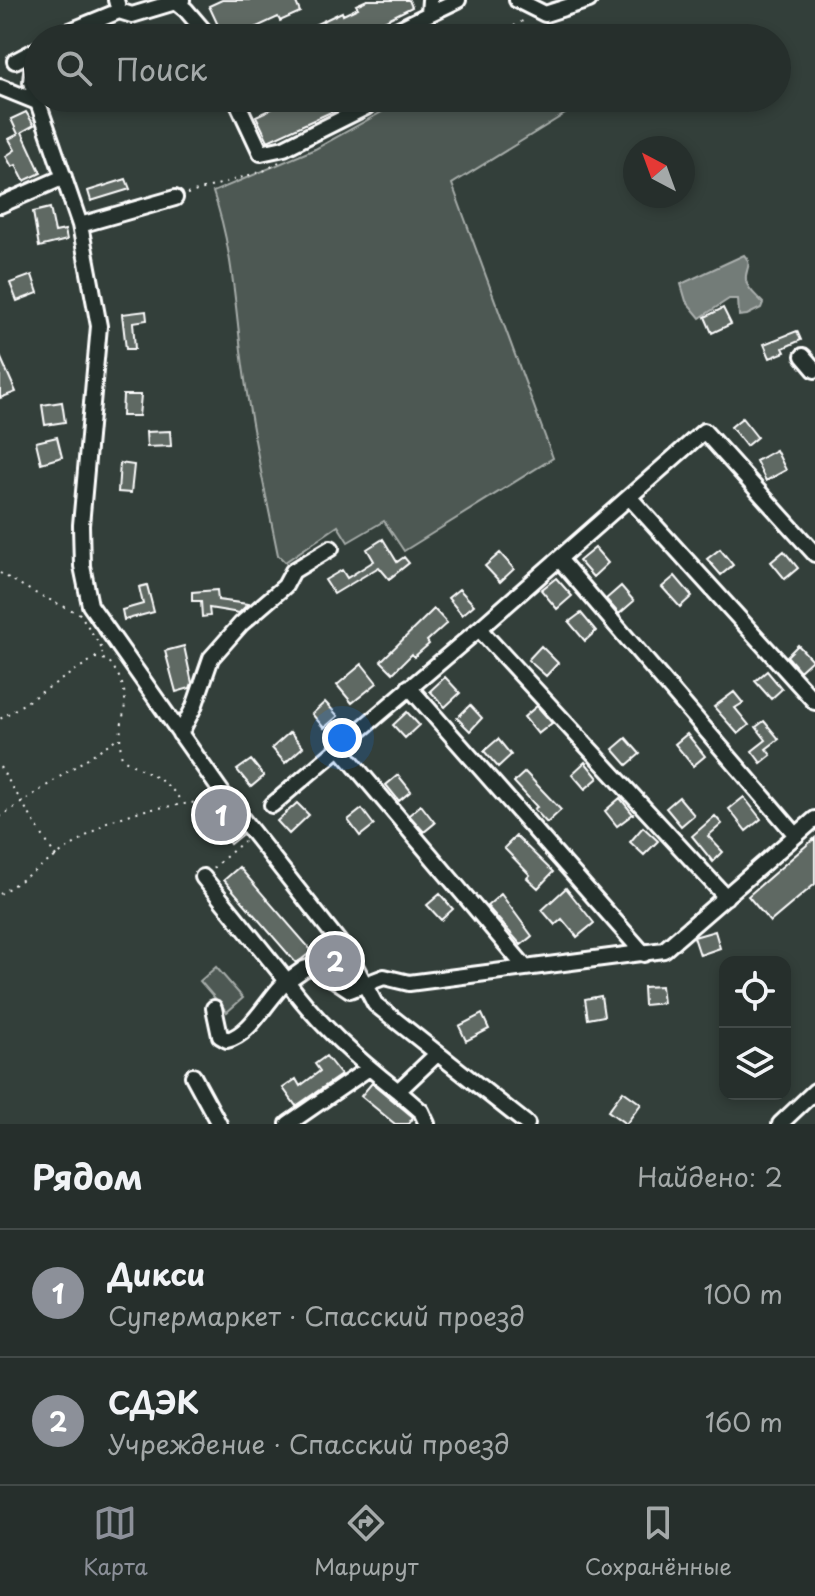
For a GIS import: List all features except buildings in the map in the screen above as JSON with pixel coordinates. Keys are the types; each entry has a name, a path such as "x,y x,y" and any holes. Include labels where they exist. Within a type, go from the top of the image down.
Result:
{"street":[{"path":"403,24 430,7 458,0"},
{"path":"517,0 538,12 549,13 589,0"},
{"path":"81,24 118,5 132,15 179,1 198,24"},
{"path":"15,61 24,57"},
{"path":"0,87 24,97"},
{"path":"41,112 80,225 99,326 81,525 82,566 90,605 225,797 350,956 375,1004 527,1124"},
{"path":"243,112 261,153 284,148 356,112"},
{"path":"0,205 64,177"},
{"path":"80,225 175,198"},
{"path":"803,356 815,370"},
{"path":"272,805 479,629 704,431 815,554"},
{"path":"630,498 815,702"},
{"path":"180,734 194,707 211,658 241,624 285,586 293,571 331,548"},
{"path":"559,559 796,835"},
{"path":"479,629 726,897"},
{"path":"409,687 644,954"},
{"path":"339,747 525,967"},
{"path":"214,1008 220,1036 227,1040 233,1039 260,1014 287,981 314,966 350,990 376,978 409,983 664,950 815,819"},
{"path":"203,877 311,1014 421,1111 427,1124"},
{"path":"398,1091 437,1054"},
{"path":"288,1124 369,1068"},
{"path":"193,1076 219,1124"},
{"path":"780,1124 815,1091"}],"path":[{"path":"517,24 538,12"},
{"path":"0,573 80,614 104,652 0,719"},
{"path":"94,658 108,660 124,685 126,702 120,737 122,758 157,776 177,794 183,804"},
{"path":"0,817 120,737"},
{"path":"0,767 56,857"},
{"path":"0,894 107,822 140,811 225,797"},
{"path":"203,877 248,837"}],"shaded area":[{"path":"382,112 568,112 452,184 553,458 404,551 384,521 348,542 338,526 285,562 278,555 260,464 247,396 230,259 213,192 315,149"},
{"path":"744,255 748,265 746,281 763,303 761,308 739,316 738,299 729,299 700,318 686,301 681,284"},
{"path":"216,967 243,998 227,1012 200,981"}],"place":[{"name":"Дикси","path":"221,815"},
{"name":"СДЭК","path":"335,961"}]}
